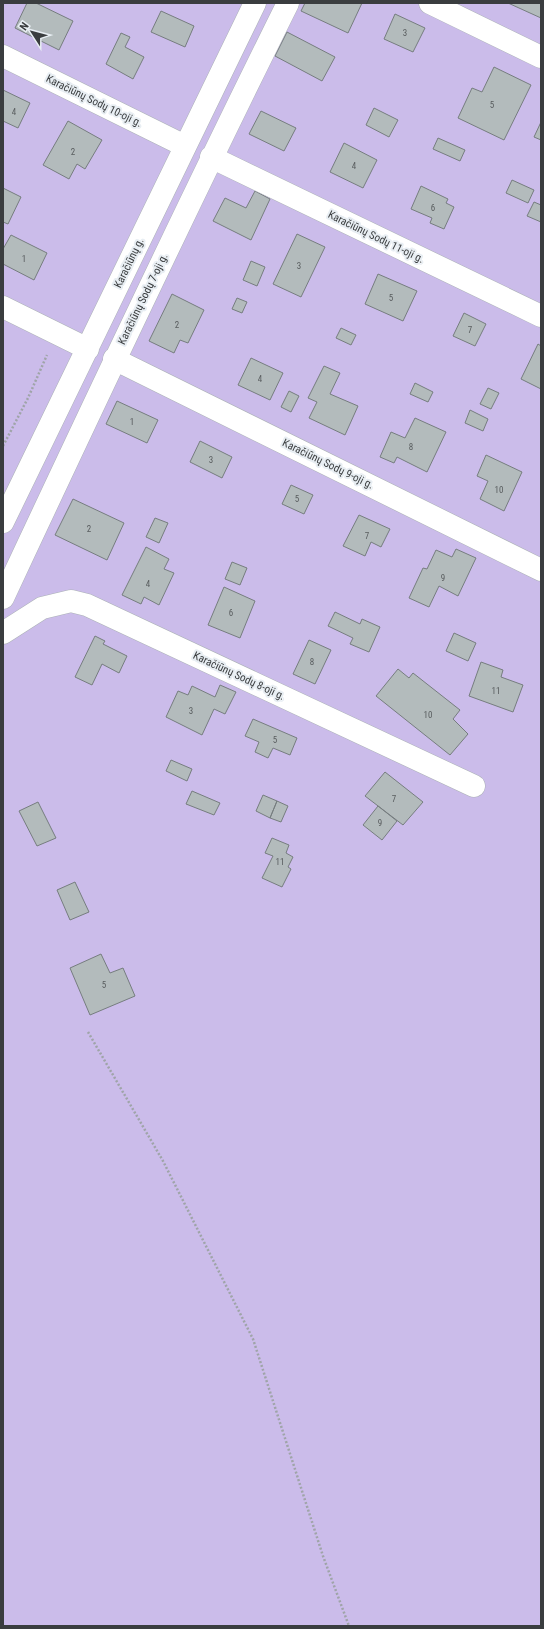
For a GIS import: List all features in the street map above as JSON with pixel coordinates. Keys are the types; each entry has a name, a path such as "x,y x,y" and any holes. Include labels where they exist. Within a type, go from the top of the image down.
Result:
{"street":[{"name":"Karačiūnų g.","path":"3,522 255,3"},
{"name":"Karačiūnų Sodų 7-oji g.","path":"3,598 114,359 211,157 288,3"},
{"path":"430,3 541,57"},
{"name":"Karačiūnų Sodų 10-oji g.","path":"3,56 185,146"},
{"name":"Karačiūnų Sodų 11-oji g.","path":"211,157 541,316"},
{"path":"3,307 88,348"},
{"name":"Karačiūnų Sodų 9-oji g.","path":"114,359 541,570"},
{"name":"Karačiūnų Sodų 8-oji g.","path":"3,633 42,608 71,601 87,605 474,786"}],"path":[{"path":"3,446 28,398 57,334"},
{"path":"88,1032 164,1161 253,1339 323,1556 349,1626"}],"shaded area":[{"path":"3,3 541,3 541,1626 3,1626"}],"building":[{"path":"27,3 36,3 73,21 59,50 15,28"},
{"path":"305,3 362,3 348,33 301,11"},
{"path":"508,3 541,3 541,18"},
{"path":"161,11 194,26 185,47 151,32"},
{"path":"395,14 425,28 413,52 384,39"},
{"path":"287,32 335,57 322,81 275,56"},
{"path":"121,33 130,37 125,47 144,57 133,79 106,64"},
{"path":"494,67 531,85 504,140 458,118 472,88 482,92"},
{"path":"3,90 30,103 18,128 3,121"},
{"path":"374,108 398,120 389,137 366,125"},
{"path":"261,111 296,128 284,151 249,134"},
{"path":"68,121 102,140 85,169 77,164 69,179 43,165"},
{"path":"541,122 541,140 534,137"},
{"path":"438,138 465,150 460,161 433,149"},
{"path":"344,143 377,160 363,188 330,172"},
{"path":"512,180 534,190 528,203 506,193"},
{"path":"421,186 448,199 446,203 454,207 444,229 430,223 432,218 411,209"},
{"path":"3,188 21,197 8,224 3,222"},
{"path":"255,191 270,199 251,240 213,221 225,198 246,208"},
{"path":"534,202 541,205 541,222 527,216"},
{"path":"297,234 325,247 301,297 273,284"},
{"path":"11,235 47,253 34,280 3,264 3,249"},
{"path":"251,261 265,267 257,286 243,280"},
{"path":"378,274 417,291 403,321 365,304"},
{"path":"172,294 204,310 188,343 180,340 174,353 149,341"},
{"path":"237,298 247,302 242,313 232,309"},
{"path":"464,313 486,324 475,346 453,336"},
{"path":"341,328 356,335 351,345 336,338"},
{"path":"538,344 541,346 541,389 521,379"},
{"path":"251,358 283,373 270,400 238,385"},
{"path":"324,366 340,373 330,394 358,406 345,435 309,418 317,402 308,398"},
{"path":"415,383 433,392 428,402 410,394"},
{"path":"488,388 499,393 491,409 480,404"},
{"path":"289,391 299,396 291,412 281,407"},
{"path":"117,401 158,420 147,443 106,424"},
{"path":"470,410 488,419 483,431 465,423"},
{"path":"415,418 446,432 427,472 397,457 394,463 380,457 391,432 405,438"},
{"path":"200,441 232,457 222,478 190,462"},
{"path":"486,455 522,472 504,511 480,499 488,481 477,476"},
{"path":"291,485 313,495 304,514 282,504"},
{"path":"73,499 124,523 107,560 55,535"},
{"path":"359,515 390,529 381,547 371,542 365,556 343,546"},
{"path":"155,518 168,523 159,543 146,537"},
{"path":"146,547 169,559 164,569 174,573 159,605 144,597 141,604 122,595"},
{"path":"456,549 476,558 458,596 439,586 429,607 409,598 423,568 427,569 436,550 452,557"},
{"path":"232,562 247,568 240,585 225,579"},
{"path":"224,587 255,601 240,638 208,625"},
{"path":"335,612 360,624 362,619 380,627 369,652 350,644 353,638 328,626"},
{"path":"454,633 476,643 468,661 446,651"},
{"path":"95,636 105,641 103,644 127,656 119,673 102,664 92,685 75,677"},
{"path":"309,640 331,650 315,684 293,674"},
{"path":"481,662 503,670 501,677 523,685 513,712 469,696"},
{"path":"398,669 409,678 413,673 460,710 453,719 468,734 450,755 376,696"},
{"path":"220,685 236,692 225,714 214,709 202,735 166,717 178,691 188,695 192,686 215,697"},
{"path":"253,719 297,738 290,755 273,748 268,758 255,752 259,742 245,736"},
{"path":"171,760 192,769 187,781 166,771"},
{"path":"385,772 423,802 403,825 365,796"},
{"path":"192,791 220,803 214,815 186,804"},
{"path":"263,795 277,801 270,818 256,811"},
{"path":"277,801 288,806 281,822 270,818"},
{"path":"38,802 56,838 37,846 19,811"},
{"path":"378,806 397,821 382,840 363,825"},
{"path":"272,838 289,845 286,853 293,857 288,867 291,869 282,887 262,878 273,856 265,853"},
{"path":"75,882 89,912 70,920 57,890"},
{"path":"101,954 110,973 123,968 135,996 90,1015 70,968"}]}
